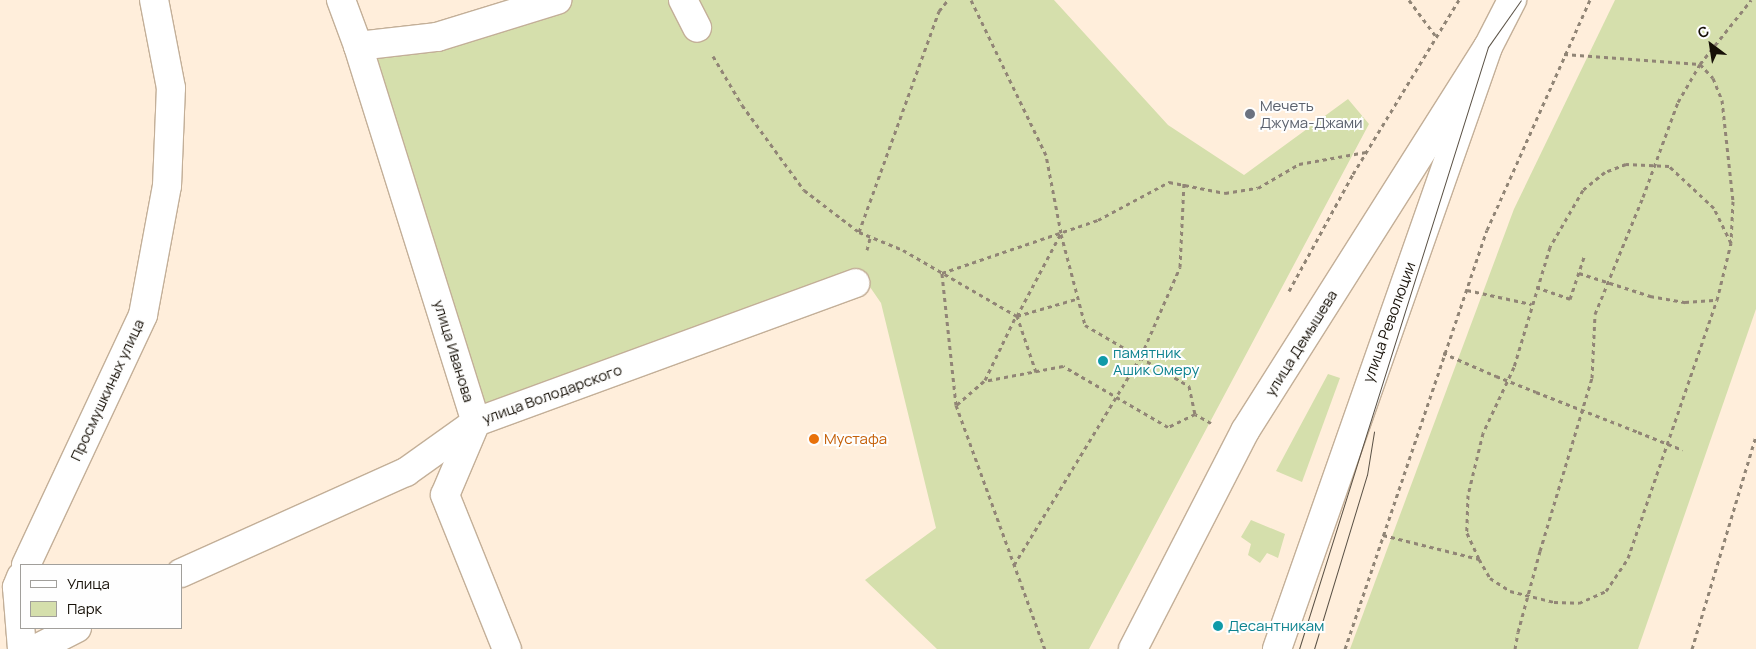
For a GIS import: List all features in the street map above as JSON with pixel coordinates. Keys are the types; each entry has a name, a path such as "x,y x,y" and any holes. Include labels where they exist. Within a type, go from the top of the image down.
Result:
{"street":[{"name":"Просмушкиных улица","path":"26,564 143,315 167,186 171,88 154,0"},
{"name":"улица Иванова","path":"341,0 358,46 476,422 445,495 506,649"},
{"path":"358,46 437,37 557,0"},
{"path":"683,0 696,28"},
{"name":"улица Революции","path":"1277,649 1488,47 1512,0"},
{"name":"улица Демышева","path":"1133,649 1245,431 1488,47"},
{"name":"улица Володарского","path":"182,573 406,472 476,422 855,283"},
{"path":"20,580 17,587 20,624"},
{"path":"20,629 22,649"},
{"path":"36,649 75,629"}],"path":[{"path":"859,232 939,11 948,0"},
{"path":"971,0 1046,155 1060,233 1076,299 1085,325 1141,356 1189,386 1194,414"},
{"path":"1409,0 1435,34"},
{"path":"1345,649 1443,353 1487,230 1564,54 1590,0"},
{"path":"1515,649 1540,551 1592,378 1595,314 1643,197 1678,102 1700,64 1751,0"},
{"path":"696,28 742,105 804,190 859,232 942,273 1017,316 1036,372"},
{"path":"1564,54 1700,64 1713,78 1722,100 1733,201 1731,243 1717,300 1628,558 1606,591 1579,603 1554,602 1510,591 1490,578 1467,533 1468,495 1484,433 1514,368 1536,287 1550,247 1583,190 1605,172 1626,164 1669,166 1714,208 1731,243"},
{"path":"942,273 1098,220 1169,182 1184,182 1225,193 1258,188 1299,164 1366,152"},
{"path":"1014,565 1141,356 1180,267 1184,182"},
{"path":"956,405 984,381 1060,233"},
{"path":"1536,287 1570,299 1585,254"},
{"path":"942,273 956,405 1045,649"},
{"path":"1579,273 1685,302 1717,300"},
{"path":"1467,290 1531,304"},
{"path":"1017,316 1076,299"},
{"path":"1443,353 1683,450"},
{"path":"984,381 1063,366 1114,400 1168,427 1194,414"},
{"path":"1194,414 1216,426"},
{"path":"1692,649 1756,436"},
{"path":"1383,535 1480,559"}],"green space":[{"path":"535,0 1054,0 1168,125 1244,175 1348,99 1369,124 1089,649 937,649 865,580 936,528 881,303 861,274 480,415 368,59"},
{"path":"1615,0 1756,0 1756,309 1638,649 1350,649 1514,209"},
{"path":"1328,374 1340,378 1302,482 1276,471"},
{"path":"1251,520 1285,534 1278,558 1267,553 1260,563 1248,555 1251,544 1241,537"}],"tram line":[{"path":"1299,649 1488,47 1521,0"},
{"path":"1314,649 1367,475 1374,432"}],"place":[{"name":"Мечеть Джума-Джами","path":"1250,114"},
{"name":"памятник Ашик Омеру","path":"1103,361"},
{"name":"Мустафа","path":"814,439"},
{"name":"Десантникам","path":"1218,626"}]}
